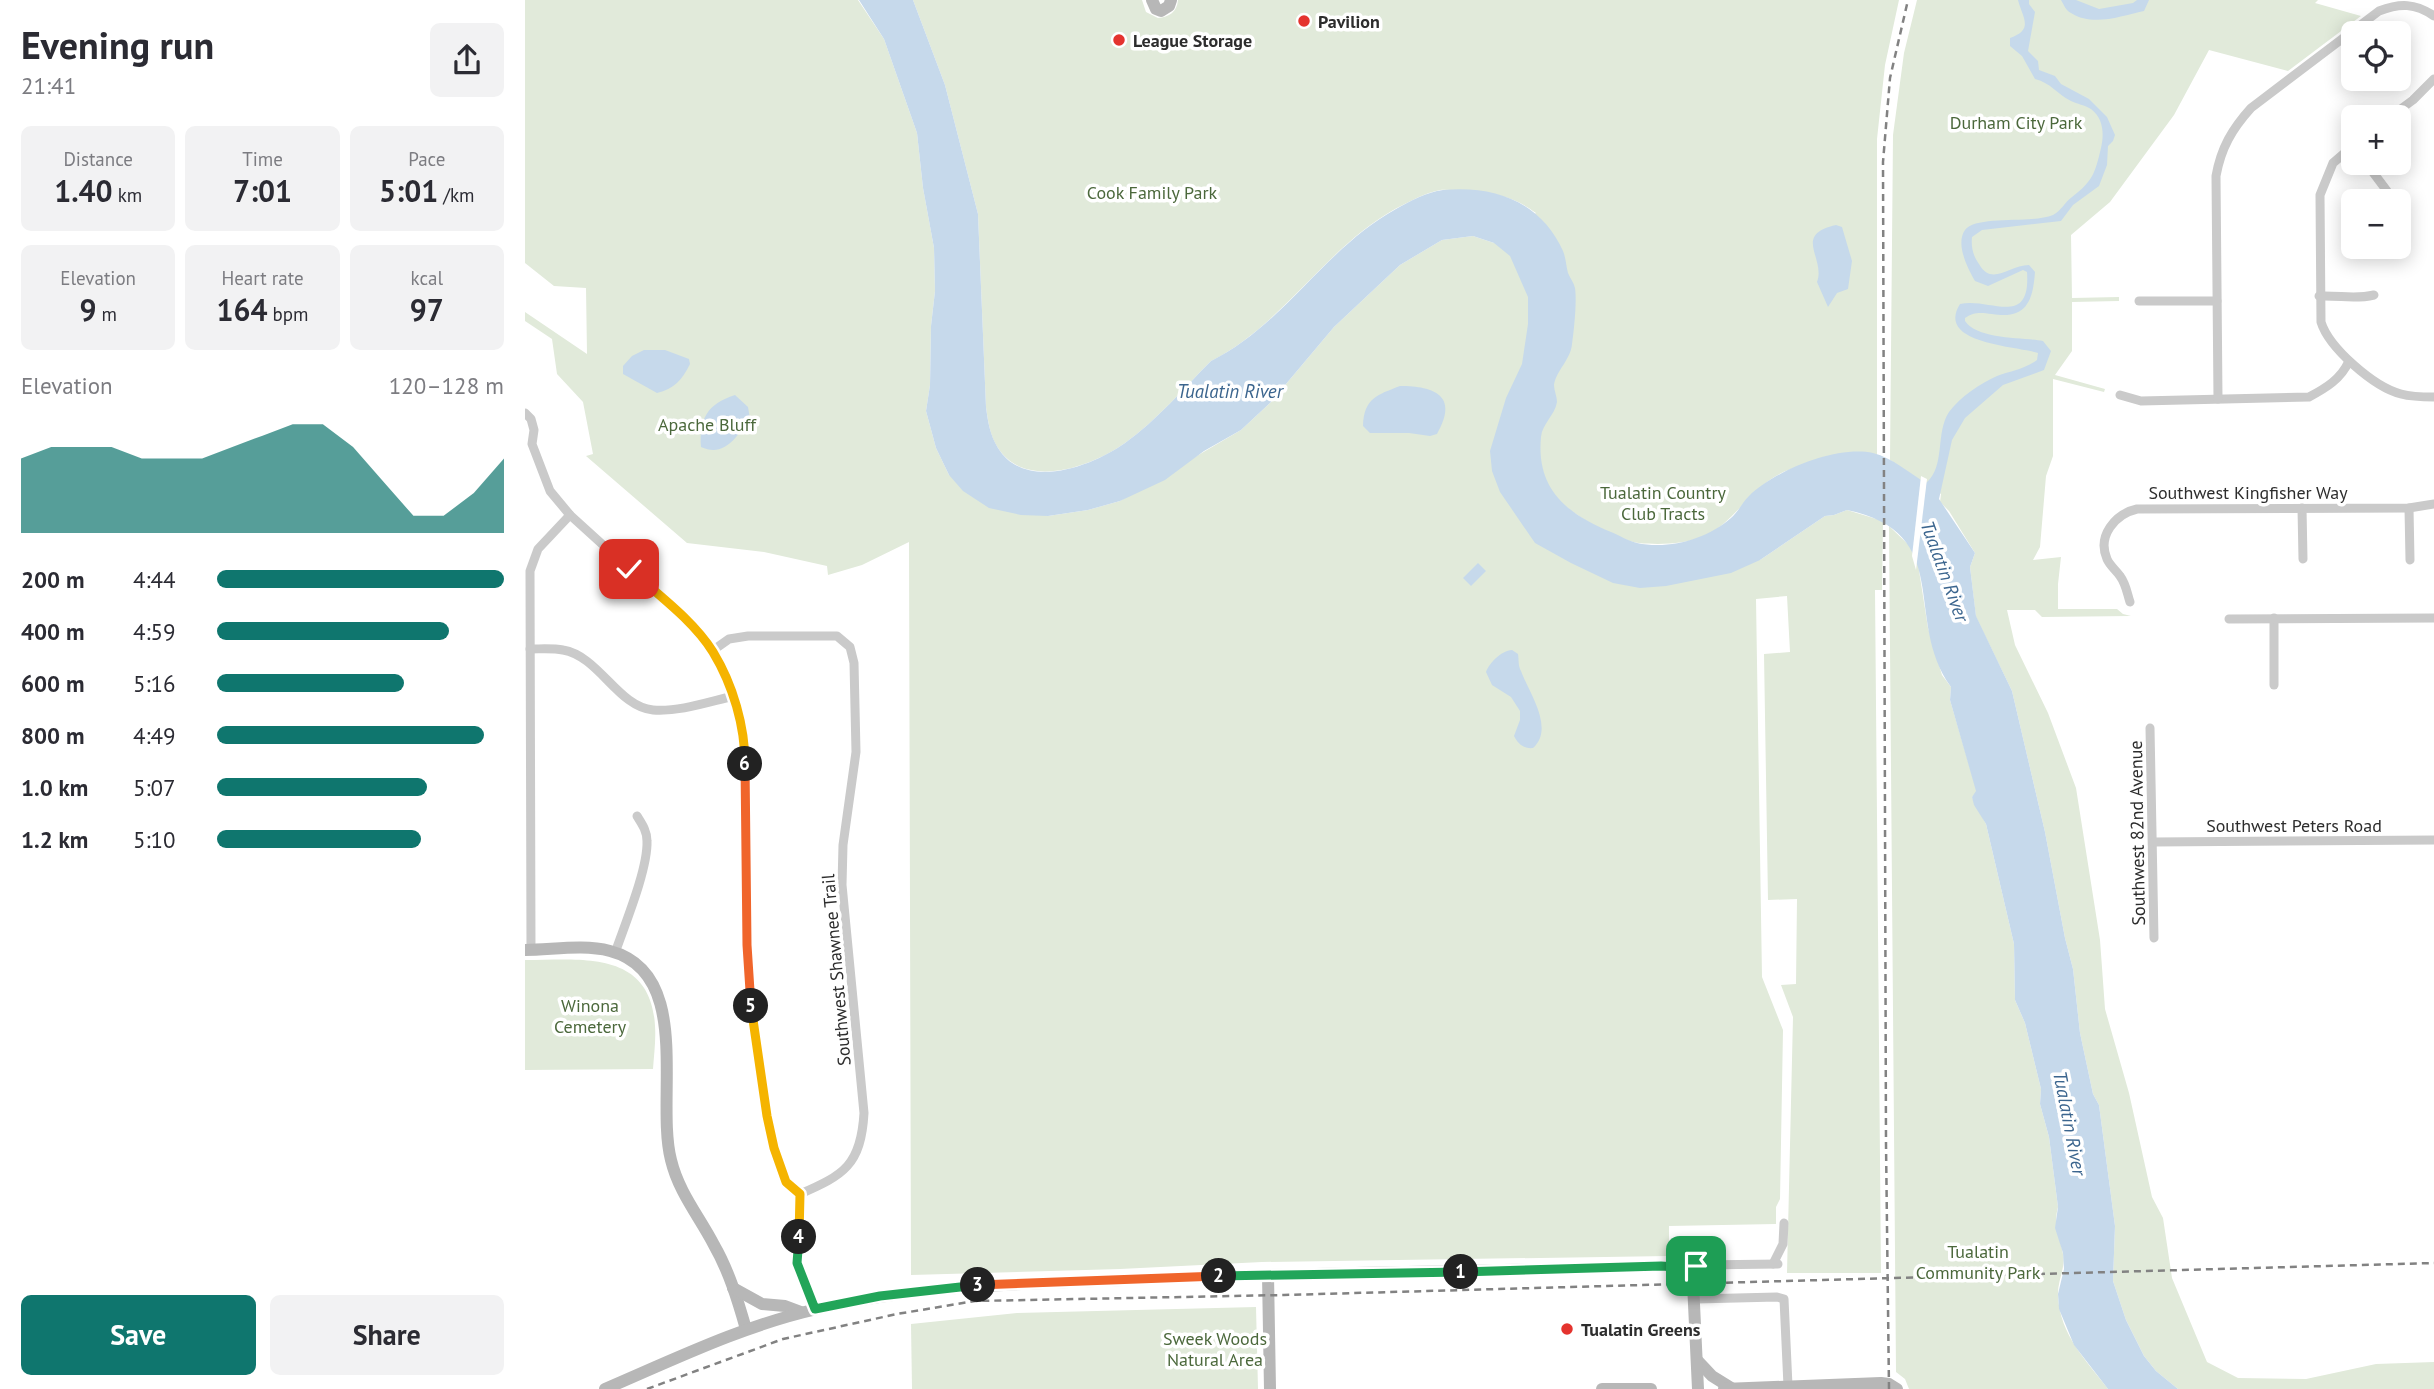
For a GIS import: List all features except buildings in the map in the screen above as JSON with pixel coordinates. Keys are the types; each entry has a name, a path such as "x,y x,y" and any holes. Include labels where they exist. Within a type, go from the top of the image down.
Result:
{"main road":[{"path":"1152,0 1156,9 1161,11 1167,9 1171,0"},
{"path":"528,950 594,949 615,953 628,959 645,974 660,999 665,1026 667,1137 671,1161 683,1193 713,1243 733,1288 746,1329"},
{"path":"605,1389 746,1329 808,1311 880,1296 958,1286 1268,1275 1661,1266 1676,1267 1688,1274 1693,1283 1696,1299 1698,1389"},
{"path":"1268,1275 1270,1389"},
{"path":"733,1288 762,1304 808,1311"},
{"path":"1697,1360 1712,1376 1734,1389"},
{"path":"1724,1389 1881,1383 1897,1389"},
{"path":"1602,1389 1651,1389"}],"street":[{"path":"2218,399 2216,176 2225,145 2235,126 2251,108 2379,11 2407,4 2434,16"},
{"path":"2407,105 2434,79"},
{"path":"2341,156 2333,163 2320,195 2319,312 2323,330 2349,361 2384,387 2399,394 2434,397"},
{"path":"2319,296 2337,295 2355,299 2374,295"},
{"path":"2139,301 2217,301"},
{"path":"2120,395 2141,401 2309,397 2328,386 2345,371 2349,361"},
{"path":"525,413 531,419 534,430 529,443 550,491 570,515 689,623 712,651 734,696 745,755 747,945 754,1028 774,1148 786,1182 800,1194 797,1263 808,1311"},
{"name":"Southwest Kingfisher Way","path":"2130,602 2122,578 2109,564 2104,544 2112,523 2128,511 2409,508 2434,504"},
{"path":"2302,508 2303,559"},
{"path":"2409,508 2410,560"},
{"path":"528,950 530,571 538,550 570,515"},
{"path":"2274,618 2274,685"},
{"path":"2229,619 2434,618"},
{"name":"Southwest Shawnee Trail","path":"712,651 729,639 748,636 837,636 850,647 854,663 856,752 843,845 842,886 864,1113 863,1128 860,1144 849,1167 839,1176 800,1194"},
{"path":"530,649 565,650 586,660 633,702 650,710 669,710 734,696"},
{"name":"Southwest 82nd Avenue","path":"2150,728 2154,937"},
{"path":"615,953 645,861 648,839 637,816"},
{"name":"Southwest Peters Road","path":"2154,842 2434,841"},
{"path":"1688,1274 1700,1265 1775,1264 1783,1244 1784,1223"},
{"path":"1696,1299 1784,1299 1788,1386"}],"green space":[{"path":"525,0 858,0 884,39 917,133 923,188 934,248 935,291 926,411 936,448 949,475 1048,516 1088,510 1120,501 1241,430 1270,403 1334,327 1400,265 1442,240 1473,236 1494,243 1536,213 1498,195 1447,190 1428,193 1395,209 1347,244 1260,328 1211,361 1159,414 1125,443 1096,460 1078,466 1060,470 1025,469 1010,461 998,448 990,428 986,407 978,214 945,85 913,0 1142,0 1146,12 1158,18 1172,13 1178,0 1899,0 1885,65 1877,139 1877,458 1791,469 1766,483 1715,530 1696,539 1663,544 1630,541 1582,518 1555,497 1542,468 1542,488 1588,525 1637,545 1760,560 1825,516 1847,510 1883,521 1882,590 1875,590 1881,1273 1787,1273 1793,1017 1781,985 1796,984 1797,899 1768,900 1764,654 1790,652 1787,596 1756,599 1762,977 1783,1030 1780,1199 1776,1207 1776,1224 1669,1226 1669,1256 1262,1262 911,1275 909,542 862,565 828,575 827,566 764,552 687,543 586,456 593,454 583,402 557,374 552,339 525,321 525,312 587,354 586,288 554,286 525,263"},
{"name":"Durham City Park","path":"1917,0 2318,0 2315,3 2361,16 2354,21 2341,21 2341,31 2288,71 2209,50 2174,115 2110,202 2071,235 2072,298 2119,297 2119,301 2072,302 2072,351 2055,375 2105,389 2104,392 2053,379 2053,456 2046,476 2040,547 2033,560 2061,557 2058,609 2117,609 2131,616 2042,617 2035,610 2007,610 2015,645 2048,713 2076,788 2100,940 2105,1009 2129,1093 2152,1197 2163,1218 2172,1278 2207,1362 2238,1378 2306,1379 2376,1364 2434,1362 2434,1389 2178,1389 2156,1371 2144,1356 2126,1320 2113,1281 2115,1226 2099,1105 2093,1094 2080,1033 2073,969 2012,691 1976,617 1970,567 1975,553 1949,511 1940,502 1941,494 1890,460 1893,135 1904,53"},
{"name":"Tualatin Community Park","path":"1889,526 1913,549 1918,564 1928,628 1942,675 1951,687 1950,700 1977,792 1972,797 1986,824 2014,944 2015,1000 2025,1023 2041,1089 2040,1104 2049,1137 2058,1207 2057,1225 2064,1259 2058,1290 2060,1310 2075,1346 2108,1389 1909,1389 1905,1379 1896,1372"},
{"name":"Winona Cemetery","path":"525,960 589,961 609,964 627,971 641,983 651,1001 655,1026 653,1069 525,1070"},
{"name":"Sweek Woods Natural Area","path":"1256,1307 1258,1389 912,1389 911,1324 1017,1313"}],"water":[{"name":"Tualatin River","path":"859,0 913,0 945,85 978,214 986,407 995,443 1010,461 1025,469 1060,471 1111,452 1170,404 1211,361 1261,328 1347,244 1371,225 1401,206 1431,193 1462,189 1481,191 1514,200 1542,220 1563,251 1575,288 1571,349 1555,380 1557,402 1541,437 1541,455 1549,485 1568,508 1595,525 1634,542 1662,545 1687,541 1711,532 1731,518 1760,487 1789,469 1824,456 1873,453 1894,462 1926,483 1936,468 1942,430 1954,406 1984,382 2037,360 2038,353 1997,345 1968,335 1959,328 1955,317 1960,304 2006,307 2015,305 2022,300 2026,289 2027,272 2023,270 1988,286 1975,281 1962,249 1965,230 1980,223 2053,215 2089,181 2101,148 2102,127 2095,113 2035,79 2022,56 2010,46 2010,38 2022,31 2025,23 2018,0 2029,0 2035,12 2028,51 2038,61 2039,70 2055,76 2061,84 2089,99 2107,117 2115,135 2108,146 2107,165 2099,186 2073,205 2061,221 1982,230 1972,237 1975,258 1989,274 2029,265 2035,272 2029,300 2020,311 2004,315 1975,313 1965,318 1965,321 1971,327 1990,335 2043,341 2051,351 2044,370 2003,385 1965,418 1952,440 1939,499 1975,553 1970,567 1976,616 2012,691 2045,832 2073,969 2080,1033 2093,1094 2099,1105 2115,1226 2113,1281 2126,1320 2144,1356 2156,1371 2178,1389 2108,1389 2074,1345 2059,1309 2058,1294 2064,1269 2063,1253 2055,1228 2058,1207 2049,1137 2040,1104 2041,1089 2025,1023 2015,1000 2014,944 1986,824 1972,797 1976,791 1950,700 1951,687 1937,661 1929,634 1915,558 1902,538 1881,521 1847,510 1825,516 1760,560 1731,573 1666,586 1640,588 1613,583 1535,543 1500,492 1492,471 1490,451 1506,398 1522,364 1528,324 1528,297 1510,256 1494,243 1473,236 1442,240 1400,265 1334,327 1270,403 1241,430 1204,451 1165,480 1120,501 1088,510 1048,516 1021,515 989,508 963,491 949,475 936,448 926,411 935,291 934,248 923,188 917,133 884,39"},
{"path":"2061,0 2076,0 2099,9 2137,0 2149,0 2144,11 2098,20 2069,12"},
{"path":"1836,225 1842,227 1852,261 1848,289 1837,293 1828,307 1817,282 1819,273 1813,241 1823,229"},
{"path":"644,350 665,350 689,359 690,364 677,383 657,393 623,374 623,366 632,356"},
{"path":"1400,386 1424,388 1440,396 1445,410 1437,434 1430,436 1370,433 1363,426 1369,403"},
{"path":"735,395 748,407 750,419 730,444 717,450 701,447 703,421 707,414 718,403"},
{"path":"1478,563 1486,571 1471,586 1463,578"},
{"path":"1512,650 1518,654 1520,669 1541,721 1542,731 1533,748 1519,744 1514,736 1520,720 1520,711 1511,697 1492,685 1486,672 1496,658"}],"pier":[{"path":"1921,476 1927,479 1916,570 1912,556"}],"railway":[{"path":"1889,1389 1883,162 1890,78 1908,0"},
{"path":"647,1389 783,1339 897,1314 975,1301 2434,1263"}],"place":[{"name":"Pavilion","path":"1304,21"},
{"name":"League Storage","path":"1119,40"},
{"name":"Tualatin Greens","path":"1567,1329"}],"route":[{"path":"629,569 689,623 712,651 734,696 741,723 745,755 747,945 754,1028 774,1148 786,1182 800,1194 797,1263 815,1309 927,1289 991,1284 1661,1266 1676,1267 1688,1274 1696,1266"}],"park label":[{"name":"Cook Family Park","path":"1152,192"},
{"name":"Apache Bluff","path":"707,424"},
{"name":"Tualatin Country Club Tracts","path":"1663,502"}]}
